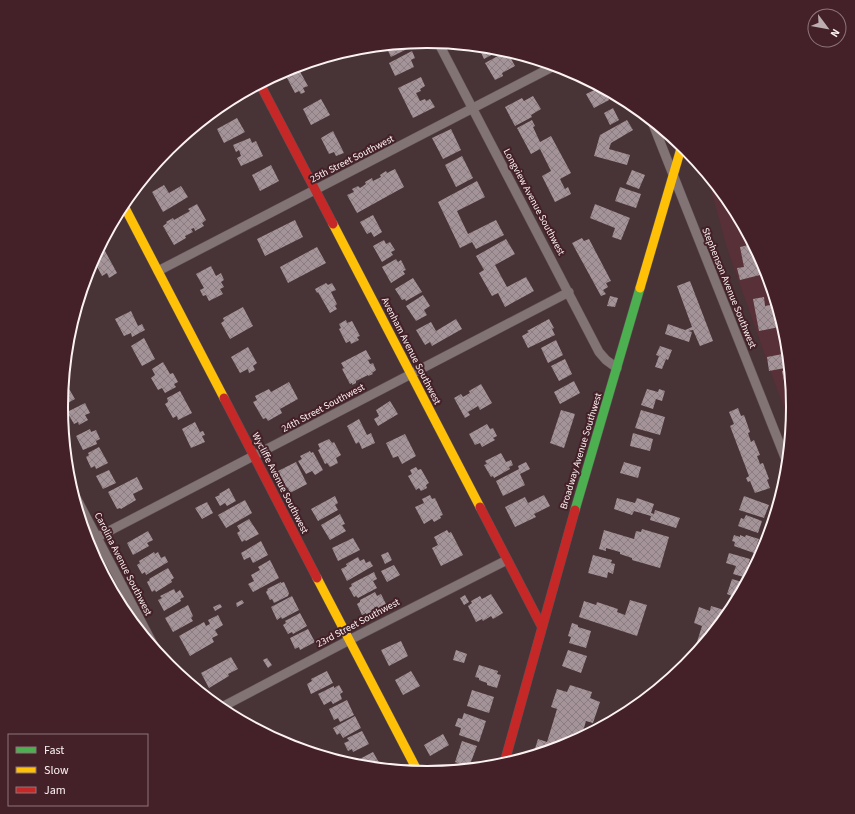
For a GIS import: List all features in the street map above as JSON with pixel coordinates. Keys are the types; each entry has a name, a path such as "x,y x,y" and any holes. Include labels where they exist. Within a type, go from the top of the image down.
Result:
{"street":[{"name":"Longview Avenue Southwest","path":"441,49 599,352 606,360 617,368"},
{"name":"25th Street Southwest","path":"158,271 550,69"},
{"name":"Avenham Avenue Southwest","path":"262,88 542,628"},
{"name":"Stephenson Avenue Southwest","path":"655,130 783,453"},
{"name":"Broadway Avenue Southwest","path":"506,757 577,502 680,152"},
{"name":"Wycliffe Avenue Southwest","path":"127,211 415,765"},
{"name":"24th Street Southwest","path":"97,538 569,292"},
{"name":"Carolina Avenue Southwest","path":"87,519 144,627"},
{"name":"23rd Street Southwest","path":"227,704 349,640 507,560"}],"shaded area":[{"path":"710,185 726,208 749,248 767,292 780,337 786,384 786,416 782,403 727,248"}],"building":[{"path":"407,49 407,49 391,57 388,50"},
{"path":"412,51 415,58 411,60 414,67 395,76 389,63"},
{"path":"481,52 493,54 484,59"},
{"path":"499,55 511,58 515,66 502,73 503,76 495,80 485,63"},
{"path":"300,71 308,86 303,88 305,92 301,94 299,91 295,93 287,78 291,76 290,75"},
{"path":"421,77 425,86 420,89 421,91 416,93 420,101 430,99 435,107 413,118 398,88"},
{"path":"595,90 608,96 609,100 594,108 586,94"},
{"path":"533,96 541,109 531,115 532,117 515,126 505,107 522,98 524,101"},
{"path":"321,99 330,115 311,125 303,109"},
{"path":"613,108 619,120 610,125 604,113"},
{"path":"237,118 245,132 224,143 217,129"},
{"path":"532,120 535,126 533,127 540,142 551,136 571,173 560,179 565,189 568,187 571,194 555,202 542,176 551,171 540,149 531,154 517,128"},
{"path":"627,120 633,130 611,143 609,149 630,155 627,165 594,156 600,135"},
{"path":"451,129 461,150 443,159 432,138"},
{"path":"333,131 344,153 336,156 334,152 329,154 321,138"},
{"path":"250,138 252,143 256,141 263,156 241,166 237,158 241,156 239,150 236,152 233,145"},
{"path":"462,156 473,178 456,187 445,165"},
{"path":"271,165 279,181 260,191 252,175"},
{"path":"395,169 404,187 357,213 347,195 354,192 352,189 358,186 360,188 366,184 365,182 372,178 373,181 381,177 380,175 386,171 387,173"},
{"path":"632,170 645,175 639,189 626,184"},
{"path":"477,181 485,197 457,211 468,234 496,220 504,235 476,249 472,242 460,248 438,202"},
{"path":"164,185 169,193 181,186 188,197 163,212 152,192"},
{"path":"620,187 641,194 636,208 615,201"},
{"path":"197,204 206,220 202,223 204,226 195,231 194,228 191,229 193,232 185,236 186,238 174,245 163,226 167,223 166,222 173,218 174,220 190,211 188,209"},
{"path":"595,204 630,218 621,240 612,237 615,228 590,218"},
{"path":"373,215 382,232 374,237 371,232 367,234 360,222"},
{"path":"295,220 303,237 265,256 257,239"},
{"path":"582,238 584,241 589,239 611,281 606,283 608,287 603,290 606,294 601,296 572,243"},
{"path":"506,239 515,254 495,265 507,287 526,277 534,291 505,307 498,293 492,296 479,273 484,270 476,256"},
{"path":"384,240 386,244 390,242 395,250 391,252 393,255 382,262 373,246"},
{"path":"747,245 761,275 740,280 737,268 744,267 740,247"},
{"path":"317,247 326,263 288,283 280,267"},
{"path":"105,251 117,273 109,278 107,273 102,276 97,267"},
{"path":"396,259 398,262 401,260 406,270 403,271 405,274 391,283 382,267"},
{"path":"211,266 216,276 221,273 224,280 221,282 224,287 220,289 223,294 209,301 206,295 203,296 200,290 204,288 196,274"},
{"path":"413,278 422,292 406,301 405,299 402,300 395,289"},
{"path":"690,281 713,341 700,346 693,330 688,331 692,332 689,342 665,334 668,324 685,330 692,327 677,286"},
{"path":"326,283 328,285 332,283 336,290 331,292 337,304 335,306 337,309 330,313 315,289"},
{"path":"423,295 430,306 424,310 427,315 416,321 406,306"},
{"path":"610,296 618,298 615,307 607,306"},
{"path":"764,297 765,306 771,305 777,327 759,331 753,299"},
{"path":"243,307 253,326 230,339 221,323 224,321 223,318"},
{"path":"131,311 138,326 142,324 145,330 132,337 131,333 124,336 115,319"},
{"path":"456,319 462,329 432,346 430,342 425,345 416,330 431,322 436,331"},
{"path":"549,319 554,328 552,329 555,335 528,348 522,336 529,332 527,331"},
{"path":"346,320 347,323 352,321 360,336 357,337 359,340 351,344 350,341 346,343 339,329 341,328 339,324"},
{"path":"144,338 155,359 142,366 131,346"},
{"path":"556,340 563,355 548,363 541,348"},
{"path":"660,346 672,350 662,369 655,367 659,356 656,355"},
{"path":"248,347 257,363 253,366 255,370 249,373 248,369 240,373 231,357"},
{"path":"366,350 371,359 368,360 370,364 373,363 376,370 372,373 373,374 356,381 356,383 352,385 342,369 344,368 341,363"},
{"path":"782,354 784,368 769,371 767,357"},
{"path":"565,359 572,374 559,381 551,366"},
{"path":"163,362 170,374 173,373 178,382 174,384 176,387 165,393 162,388 158,390 151,378 155,375 152,369"},
{"path":"784,370 786,391 782,371"},
{"path":"574,381 580,393 560,404 554,392"},
{"path":"289,382 298,399 280,409 282,413 268,421 266,418 263,419 253,402 257,400 255,396 269,389 271,392"},
{"path":"481,384 492,403 480,410 478,406 468,412 470,415 465,418 454,398 461,394 463,397 470,393 469,391"},
{"path":"69,388 75,399 68,403"},
{"path":"647,389 658,392 659,389 665,391 662,401 656,399 653,409 641,405"},
{"path":"180,391 192,413 178,420 177,416 173,418 165,404 168,402 167,398"},
{"path":"390,401 398,414 378,426 374,419 379,416 376,410"},
{"path":"85,403 90,413 85,415 88,420 79,425 78,422 74,424 68,411"},
{"path":"738,408 741,416 744,415 750,432 748,433 751,442 754,440 760,455 757,456 760,464 763,463 769,479 767,480 770,488 755,493 750,481 748,482 746,478 749,476 730,426 734,424 729,412"},
{"path":"561,410 575,414 564,448 550,443"},
{"path":"641,410 665,417 660,435 635,428"},
{"path":"359,419 367,435 371,433 375,443 362,449 359,442 356,444 347,426"},
{"path":"195,422 200,432 203,431 205,435 202,436 205,442 191,448 182,429"},
{"path":"487,424 490,429 493,428 497,436 493,438 495,440 482,447 480,443 475,445 469,434"},
{"path":"90,429 91,432 96,430 100,439 96,441 97,444 83,450 76,436"},
{"path":"633,433 653,439 650,451 630,446"},
{"path":"405,434 416,456 402,464 398,456 393,458 386,443"},
{"path":"329,439 332,443 334,442 341,455 336,458 338,463 330,467 327,463 325,464 318,450 320,449 318,444"},
{"path":"99,447 108,463 96,469 95,466 91,468 86,457 89,455 88,453"},
{"path":"310,451 311,453 313,452 323,470 315,475 312,471 306,474 298,461 302,459 300,456"},
{"path":"501,453 506,462 511,460 513,465 509,467 510,469 494,478 493,476 491,477 484,465 487,464 485,461"},
{"path":"296,462 307,484 290,493 288,488 284,487 276,472"},
{"path":"526,462 530,469 520,474 525,485 503,496 496,481 519,469 518,466"},
{"path":"624,462 641,467 638,478 620,473"},
{"path":"416,467 418,470 421,469 429,483 426,485 427,488 421,491 419,488 416,490 408,476 412,474 410,470"},
{"path":"109,470 116,483 103,489 96,476"},
{"path":"137,477 143,489 133,494 136,500 121,509 117,509 108,492"},
{"path":"229,488 236,501 227,506 225,503 220,506 215,497"},
{"path":"430,495 432,499 435,498 443,515 434,522 432,519 424,524 415,507 424,503 422,499"},
{"path":"544,495 550,506 534,514 536,517 515,527 505,507 525,497 528,503"},
{"path":"335,496 338,503 335,505 338,510 318,521 311,509"},
{"path":"744,496 769,505 764,518 739,510"},
{"path":"617,498 635,503 637,498 654,504 651,513 654,514 655,510 680,518 676,528 650,520 651,516 634,511 632,515 614,509"},
{"path":"245,500 252,513 226,528 218,515"},
{"path":"207,502 213,513 202,519 195,508"},
{"path":"340,514 345,524 342,525 346,531 330,540 321,525"},
{"path":"746,515 762,521 758,533 738,526 741,518 744,519"},
{"path":"249,519 259,534 242,542 237,533 240,531 237,526"},
{"path":"642,529 669,537 660,568 632,560 632,558 620,554 620,552 606,548 606,551 599,549 604,530 634,539 636,531 641,532"},
{"path":"447,530 449,533 451,532 463,555 441,566 432,548 438,545 434,537"},
{"path":"148,531 153,540 147,543 149,546 133,555 127,543"},
{"path":"734,535 745,537 746,535 759,539 754,553 734,546 735,542 732,541"},
{"path":"353,538 360,550 338,561 332,548"},
{"path":"261,541 268,555 253,563 250,557 244,560 241,553"},
{"path":"154,552 155,554 158,552 161,558 165,556 168,562 146,575 145,572 142,574 137,565 140,563 139,561"},
{"path":"388,552 392,560 385,564 381,555"},
{"path":"729,553 750,559 743,577 733,574 736,566 726,563"},
{"path":"593,555 612,560 611,563 615,564 613,574 608,572 607,578 588,573"},
{"path":"358,557 360,561 364,559 366,563 370,561 373,566 347,581 341,569 347,566 346,564"},
{"path":"270,560 279,578 253,592 248,584 254,581 251,575 260,570 258,567"},
{"path":"394,565 400,575 387,582 381,571"},
{"path":"168,568 174,578 171,580 172,582 156,592 155,590 152,592 147,582 150,580 149,579"},
{"path":"374,572 377,579 373,581 377,588 358,598 356,596 354,597 349,588 352,586 351,584"},
{"path":"732,579 741,582 732,596 727,594"},
{"path":"284,582 289,593 288,596 274,603 272,599 270,600 266,592 268,590 267,589"},
{"path":"174,589 176,593 180,590 184,597 180,599 181,601 164,611 158,600 162,598 160,596"},
{"path":"375,592 377,596 381,594 387,606 367,616 366,613 362,615 357,604 360,600"},
{"path":"491,594 503,613 493,619 491,616 483,621 482,619 476,622 468,606 472,603 471,601 480,596 482,599"},
{"path":"465,595 469,602 464,605 460,598"},
{"path":"292,596 299,610 277,620 271,607"},
{"path":"242,600 244,603 237,607 236,603"},
{"path":"630,600 647,605 637,636 579,617 584,601 596,605 597,602 618,609 617,612 625,615"},
{"path":"220,604 222,607 215,611 213,607"},
{"path":"188,605 193,616 191,618 193,621 173,632 165,618"},
{"path":"711,606 723,610 696,645 702,626 694,623 699,607 710,611"},
{"path":"300,613 307,626 293,634 292,632 288,634 283,625 286,623 285,621"},
{"path":"218,615 223,625 215,630 218,635 212,638 214,642 190,656 179,636 204,622 206,626 210,624 208,620"},
{"path":"572,623 578,625 578,627 591,631 586,648 569,643 571,637 568,636"},
{"path":"308,629 315,642 300,650 299,647 295,649 290,638"},
{"path":"401,641 408,656 389,666 381,650"},
{"path":"456,650 467,654 464,663 453,660"},
{"path":"568,650 587,656 581,673 562,666"},
{"path":"231,657 238,669 228,674 229,676 209,688 201,673"},
{"path":"267,658 272,665 268,668 263,660"},
{"path":"479,665 498,671 497,674 501,675 497,688 487,685 487,683 475,677"},
{"path":"327,671 333,683 311,694 307,684 312,681 311,679"},
{"path":"411,671 420,686 403,695 395,680"},
{"path":"339,685 343,692 340,694 342,699 333,704 331,701 324,705 318,694"},
{"path":"570,685 592,692 590,698 600,702 593,723 586,721 583,730 565,739 535,750 538,739 547,742 557,709 551,707 557,689 567,692"},
{"path":"472,690 494,697 489,713 467,706"},
{"path":"347,700 354,715 340,722 338,718 334,720 329,709"},
{"path":"464,713 486,721 479,742 459,735 461,728 455,726 458,718 462,719"},
{"path":"355,716 361,728 343,738 340,733 337,735 333,728"},
{"path":"362,731 369,744 353,752 352,749 348,751 344,743 349,741 347,738"},
{"path":"443,734 449,745 430,756 424,745"},
{"path":"462,741 477,746 470,763 461,764 455,762"},
{"path":"373,752 379,763 359,759"}],"traffic: fast":[{"path":"575,510 640,288"}],"traffic: slow":[{"path":"640,288 680,152"},
{"path":"127,211 224,398"},
{"path":"333,224 480,507"},
{"path":"317,578 415,765"}],"traffic: jam":[{"path":"262,88 333,224"},
{"path":"224,398 317,578"},
{"path":"480,507 542,627"},
{"path":"506,757 575,510"}]}
